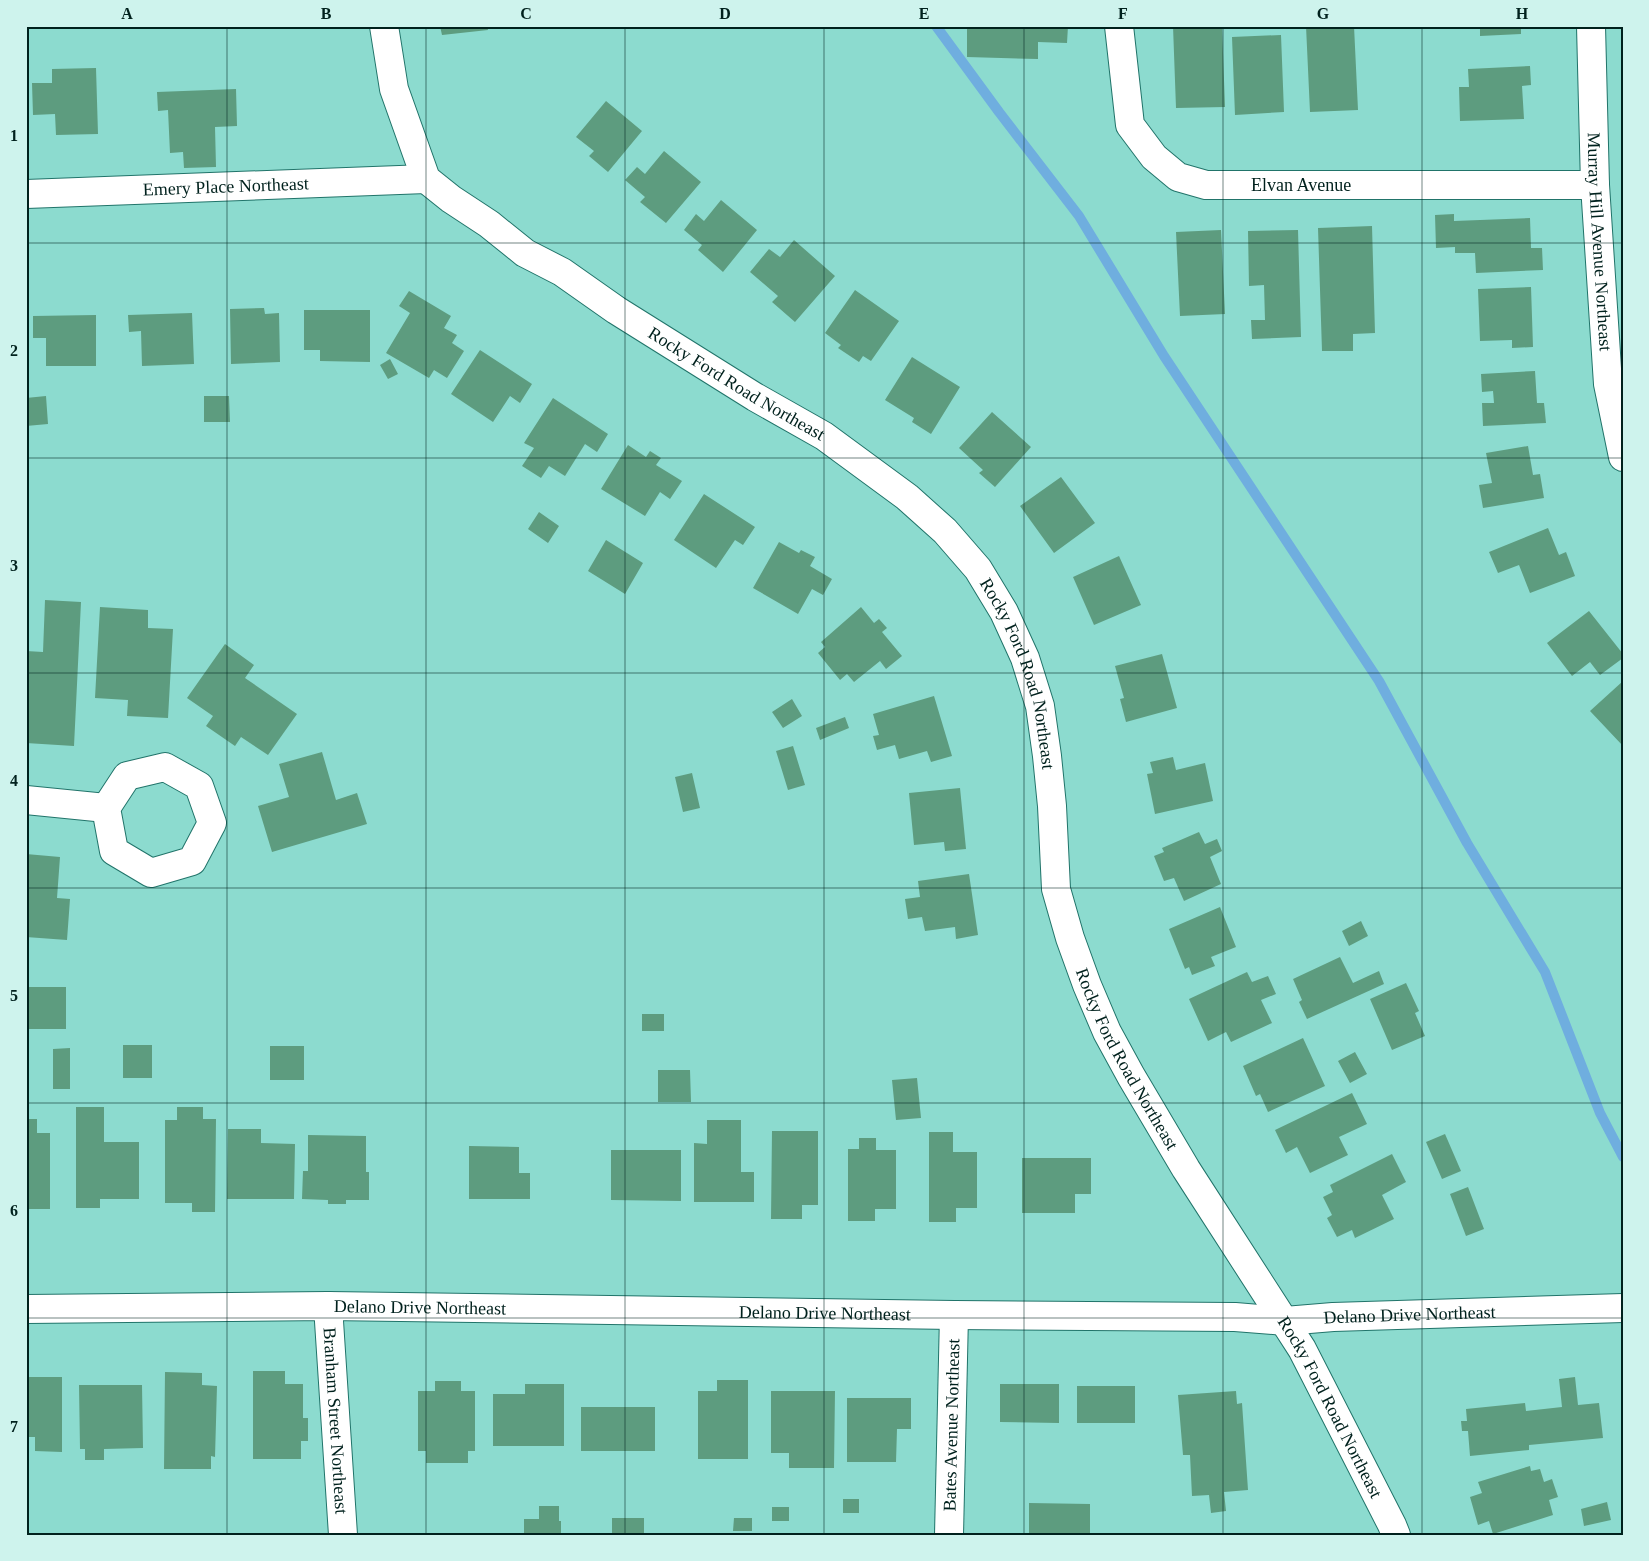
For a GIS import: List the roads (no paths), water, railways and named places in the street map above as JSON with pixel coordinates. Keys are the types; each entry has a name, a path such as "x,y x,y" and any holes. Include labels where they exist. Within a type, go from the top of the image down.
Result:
{"street":[{"path":"384,26 394,89 426,179"},
{"name":"Elvan Avenue","path":"1118,26 1130,125 1154,157 1178,177 1206,185 1596,185"},
{"name":"Murray Hill Avenue Northeast","path":"1591,26 1596,185 1608,384 1623,457"},
{"name":"Emery Place Northeast","path":"26,194 426,179"},
{"name":"Rocky Ford Road Northeast","path":"426,179 451,199 489,224 525,253 562,272 616,310 755,397 824,436 907,497 945,531 978,569 1004,612 1022,650 1040,706 1052,806 1056,889 1070,938 1107,1032 1186,1169 1302,1349 1396,1535"},
{"path":"26,800 106,808"},
{"name":"Delano Drive Northeast","path":"26,1309 328,1306 1235,1318 1285,1321 1333,1317 1623,1308"},
{"name":"Branham Street Northeast","path":"328,1306 343,1535"},
{"name":"Bates Avenue Northeast","path":"949,1535 954,1315"}],"waterway":[{"path":"936,26 1079,216 1164,356 1379,681 1467,843 1545,972 1600,1113 1623,1157"}]}
